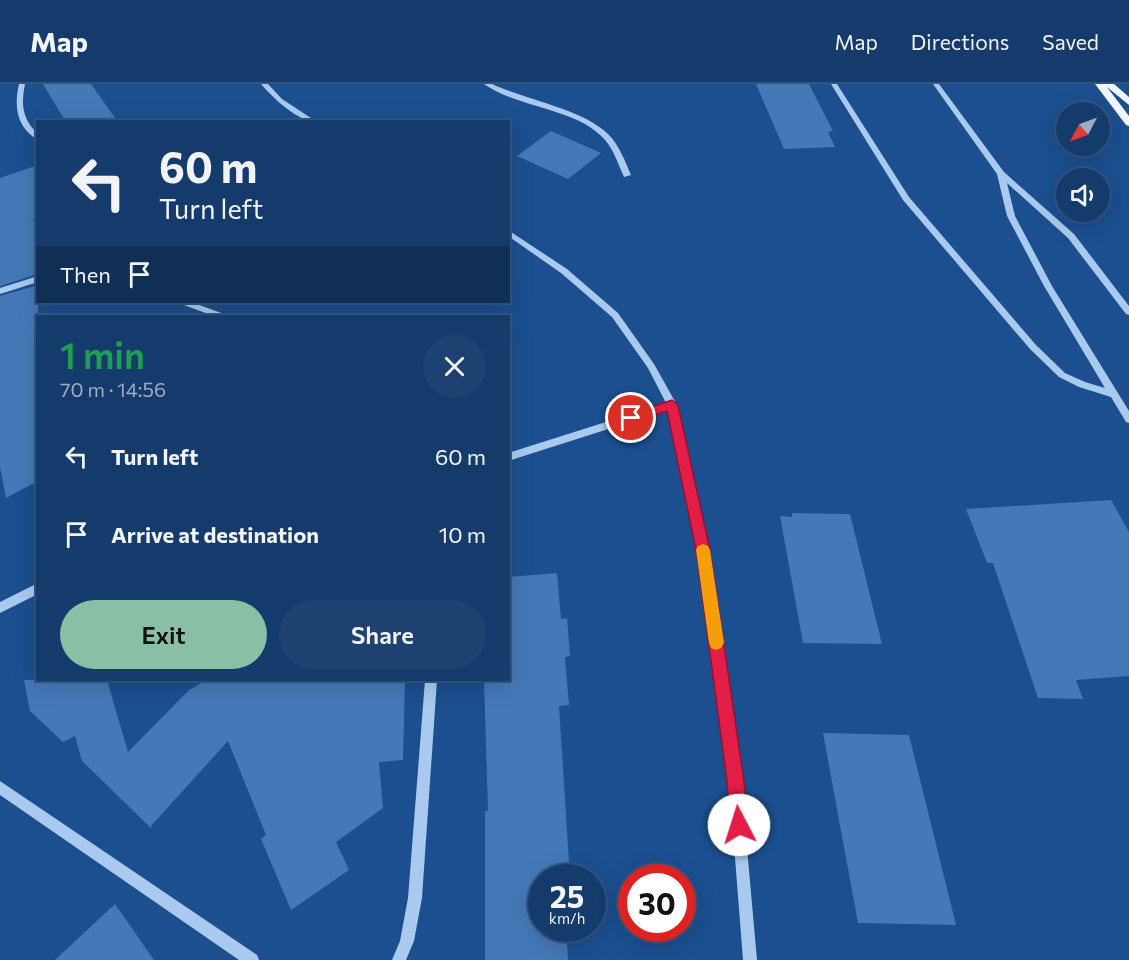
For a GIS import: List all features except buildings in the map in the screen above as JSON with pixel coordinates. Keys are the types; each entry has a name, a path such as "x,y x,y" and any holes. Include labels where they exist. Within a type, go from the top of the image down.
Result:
{"main road":[{"path":"1100,84 1129,123"},
{"path":"1109,84 1129,102"}],"street":[{"path":"22,84 19,103 20,118 36,136"},
{"path":"264,84 280,100 311,120"},
{"path":"487,84 504,94 571,117 604,133 615,146 627,175"},
{"path":"834,84 906,198 1033,347 1062,375 1116,397 1129,407"},
{"path":"936,84 1001,174 1071,236 1129,312"},
{"path":"1001,174 1011,216 1048,286 1129,419"},
{"path":"510,233 564,271 615,315 646,358 672,405 705,562 735,781 750,960"},
{"path":"0,291 36,280"},
{"path":"186,303 218,315"},
{"path":"510,457 672,405"},
{"path":"0,608 36,589"},
{"path":"399,960 406,941 415,898 431,681"},
{"path":"0,787 252,960"}],"slow traffic":[{"path":"703,550 716,643"}],"route":[{"path":"631,418 672,405 703,550 739,825"}]}
